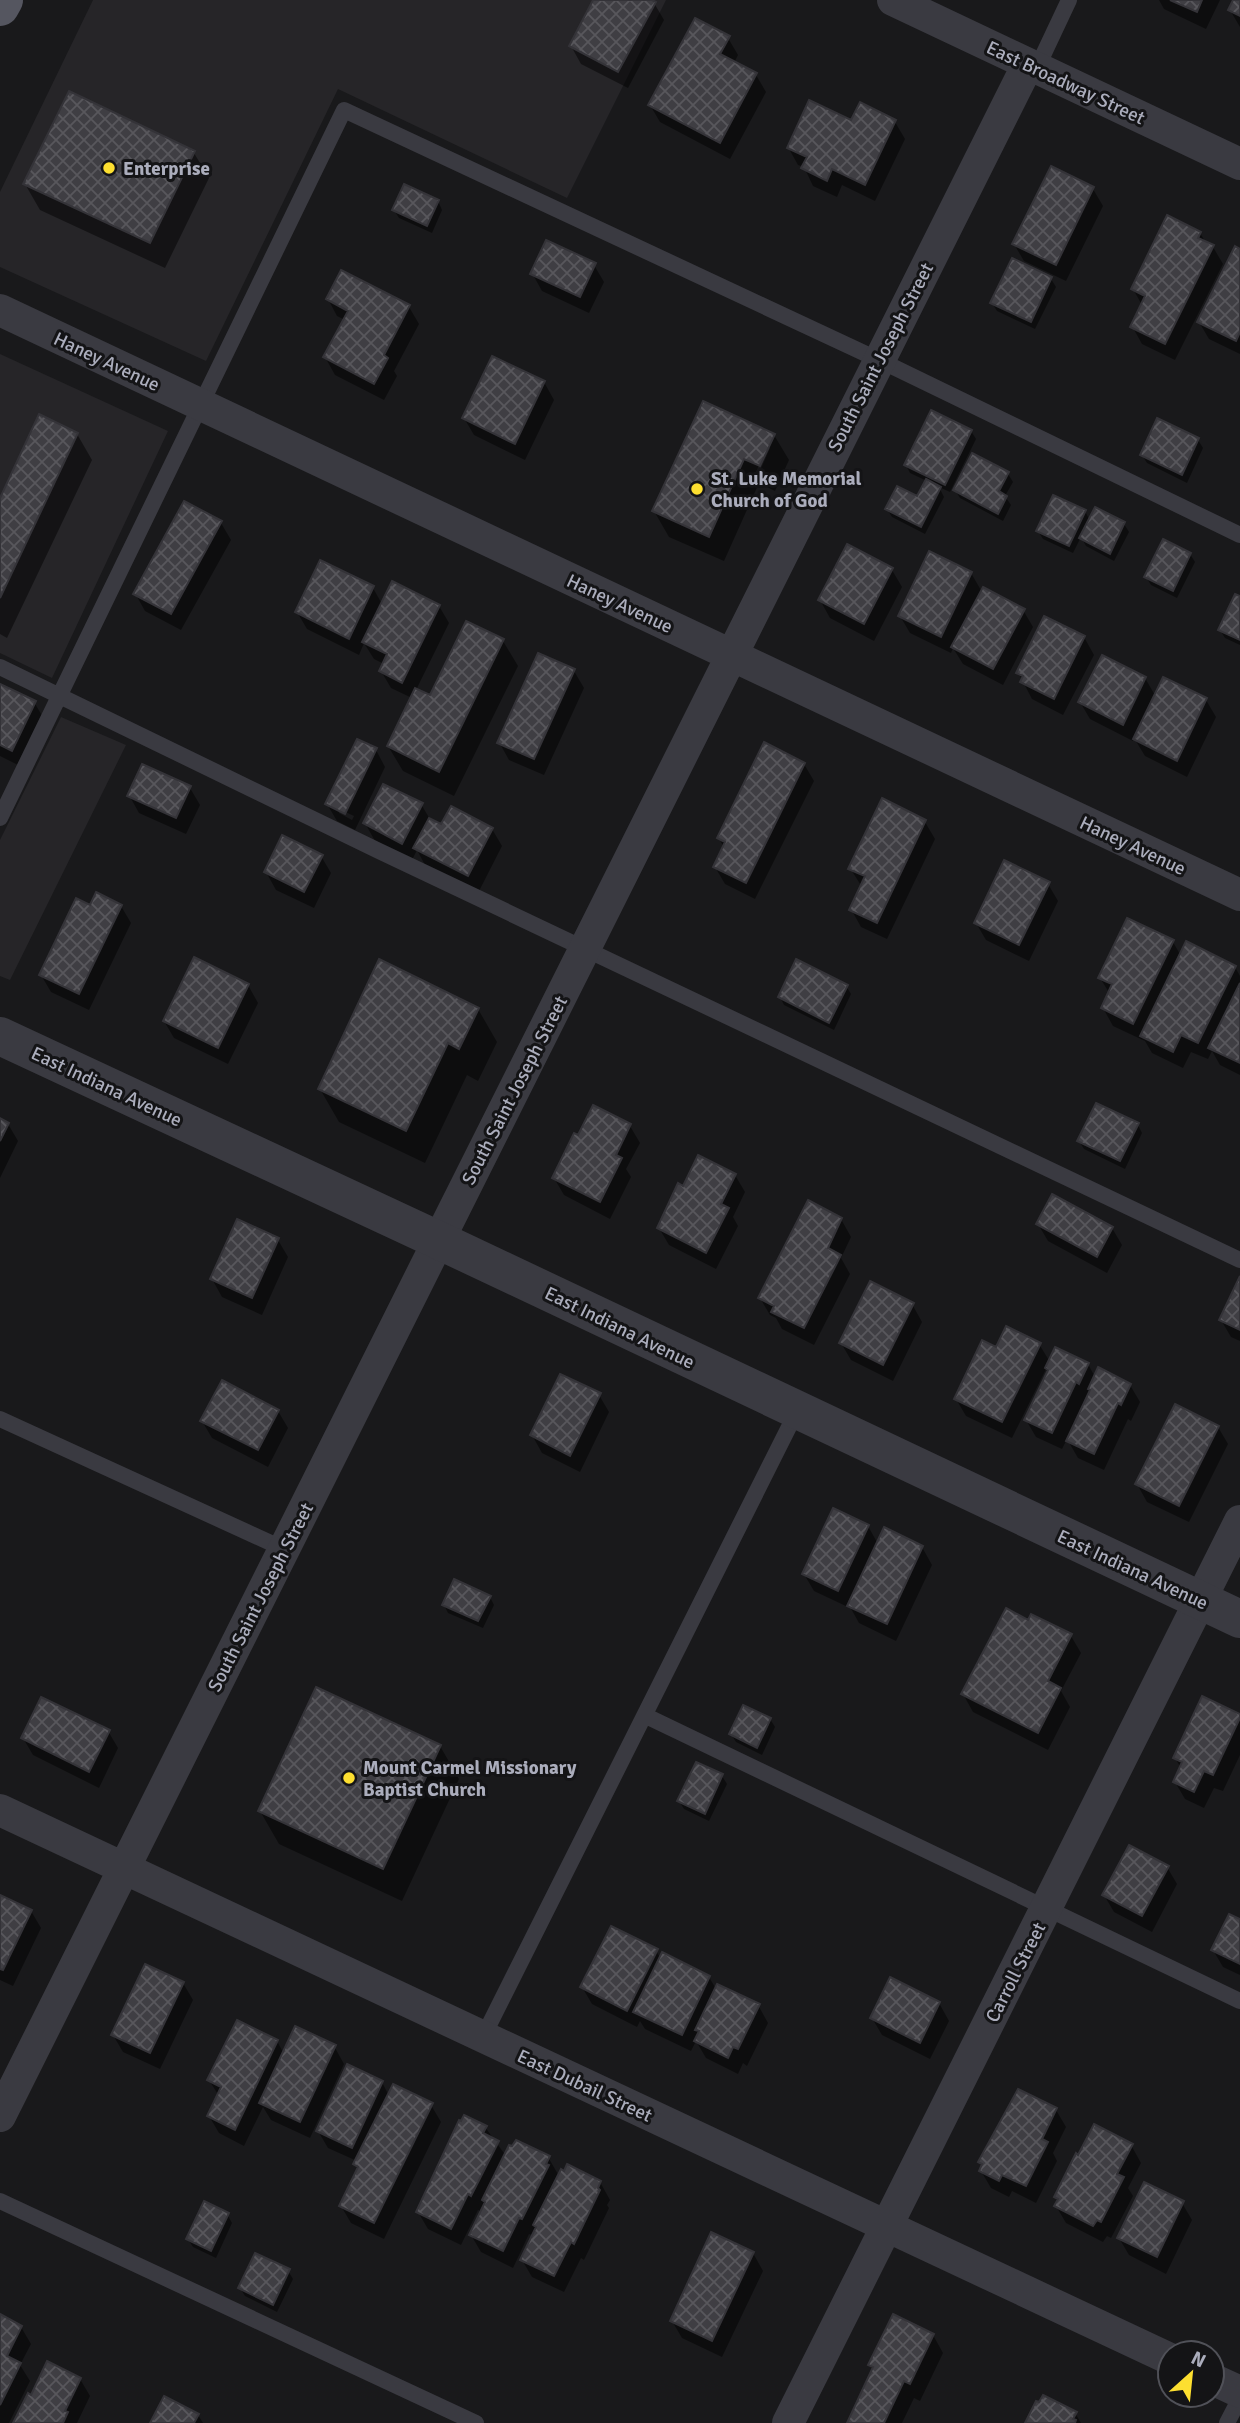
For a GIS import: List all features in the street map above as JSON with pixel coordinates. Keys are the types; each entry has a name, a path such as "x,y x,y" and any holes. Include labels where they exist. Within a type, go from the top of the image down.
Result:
{"main road":[{"path":"0,7 4,0"}],"street":[{"name":"East Broadway Street","path":"892,0 1240,163"},
{"name":"South Saint Joseph Street","path":"0,2116 879,360 1033,66"},
{"name":"Haney Avenue","path":"0,310 1240,895"},
{"name":"East Indiana Avenue","path":"0,1036 1240,1619"},
{"name":"Carroll Street","path":"788,2423 1240,1521"},
{"name":"East Dubail Street","path":"0,1810 1156,2352"}],"lane":[{"path":"1033,66 1069,0"},
{"path":"0,818 344,110 879,360 1240,535"},
{"path":"0,667 584,949 1240,1260"},
{"path":"483,2037 797,1411"},
{"path":"0,1419 284,1549"},
{"path":"646,1716 1240,2001"},
{"path":"0,2201 476,2423"},
{"path":"1227,2423 1240,2398"}],"shaded area":[{"path":"93,0 666,0 567,198 338,89 206,361 0,267 0,192"},
{"path":"0,354 168,431 52,678 0,653"},
{"path":"61,717 126,745 10,980 0,976 0,840"}],"building":[{"path":"593,0 656,2 618,72 569,46"},
{"path":"1170,0 1202,0 1197,12"},
{"path":"1233,0 1240,0 1240,16 1228,10"},
{"path":"695,18 730,36 720,54 757,73 720,143 648,105"},
{"name":"Enterprise","path":"69,91 195,151 150,243 23,184"},
{"path":"809,100 851,120 860,102 896,120 865,185 832,169 827,181 801,168 807,157 787,148"},
{"path":"1051,166 1094,187 1056,265 1012,244"},
{"path":"404,184 439,200 427,226 392,210"},
{"path":"1167,215 1201,232 1198,238 1214,245 1165,344 1130,327 1145,296 1131,289"},
{"path":"546,240 596,263 580,297 530,274"},
{"path":"1235,246 1240,249 1240,332 1236,341 1197,322"},
{"path":"1012,258 1052,277 1031,322 990,303"},
{"path":"341,270 410,305 384,355 388,358 374,384 323,357 348,311 326,299"},
{"path":"492,356 545,381 515,444 462,418"},
{"name":"St. Luke Memorial Church of God","path":"703,401 775,434 760,466 744,459 709,537 652,511"},
{"path":"931,410 972,430 945,485 904,465"},
{"path":"39,414 78,433 0,598 0,498"},
{"path":"1157,418 1199,438 1182,475 1140,455"},
{"path":"972,453 1009,472 999,491 1007,496 998,514 953,490"},
{"path":"926,479 941,487 921,527 885,509 897,486 917,496"},
{"path":"1053,495 1086,510 1069,546 1036,531"},
{"path":"184,501 222,521 171,614 133,594"},
{"path":"1095,507 1125,522 1110,554 1079,538"},
{"path":"1163,539 1191,553 1173,591 1144,577"},
{"path":"847,544 893,568 864,624 818,600"},
{"path":"929,551 972,572 941,637 898,616"},
{"path":"320,560 374,586 349,639 295,612"},
{"path":"392,581 440,605 402,683 379,671 387,654 362,642"},
{"path":"983,587 1025,609 993,669 951,647"},
{"path":"1235,594 1240,596 1240,640 1218,630"},
{"path":"1044,616 1085,636 1054,699 1020,682 1023,676 1016,673"},
{"path":"466,621 504,639 439,772 387,746 415,688 430,695"},
{"path":"538,653 575,669 534,759 497,743"},
{"path":"1102,655 1146,677 1123,725 1078,702"},
{"path":"1163,677 1207,698 1177,761 1133,739"},
{"path":"0,684 36,701 12,751 0,745"},
{"path":"357,739 377,748 345,814 325,804"},
{"path":"764,742 805,763 746,883 713,867 725,842 717,838"},
{"path":"142,764 191,786 176,818 127,796"},
{"path":"383,784 423,803 402,844 363,823"},
{"path":"882,798 926,820 877,923 849,910 865,876 848,869"},
{"path":"451,806 493,828 468,876 413,848 429,818 441,824"},
{"path":"282,835 323,855 304,892 264,872"},
{"path":"1004,860 1050,882 1019,945 974,923"},
{"path":"96,892 122,905 79,994 39,975 76,898 90,905"},
{"path":"1127,918 1174,940 1133,1024 1101,1008 1112,984 1098,978"},
{"path":"1186,941 1236,966 1198,1043 1181,1035 1173,1052 1140,1036"},
{"path":"194,957 249,984 218,1048 163,1021"},
{"path":"379,959 479,1008 459,1049 448,1043 406,1131 318,1089"},
{"path":"796,959 848,985 829,1023 778,997"},
{"path":"1240,983 1240,1063 1208,1048"},
{"path":"1096,1103 1139,1123 1120,1161 1077,1141"},
{"path":"593,1105 631,1124 616,1155 622,1158 600,1202 552,1178 574,1133 578,1135"},
{"path":"0,1118 9,1123 0,1141"},
{"path":"698,1155 736,1174 721,1204 729,1208 706,1253 657,1228 678,1183 683,1186"},
{"path":"1052,1194 1113,1227 1097,1257 1036,1224"},
{"path":"808,1200 842,1218 828,1248 841,1255 804,1328 771,1312 774,1306 758,1298"},
{"path":"237,1219 279,1238 252,1298 210,1279"},
{"path":"1240,1276 1240,1330 1219,1320"},
{"path":"870,1281 914,1303 883,1365 839,1343"},
{"path":"1006,1326 1041,1343 1002,1422 954,1399 982,1340 996,1347"},
{"path":"1055,1347 1089,1363 1079,1384 1076,1382 1052,1433 1024,1420 1048,1370 1045,1368"},
{"path":"1098,1367 1131,1384 1121,1405 1118,1403 1094,1454 1066,1441"},
{"path":"560,1374 601,1393 570,1456 530,1435"},
{"path":"222,1380 279,1410 258,1450 200,1421"},
{"path":"1175,1404 1219,1426 1179,1506 1135,1484"},
{"path":"833,1508 869,1525 838,1591 802,1574"},
{"path":"884,1527 923,1546 887,1624 847,1606"},
{"path":"454,1579 491,1596 478,1621 442,1605"},
{"path":"1006,1608 1028,1620 1031,1614 1072,1634 1048,1681 1061,1688 1038,1733 961,1694"},
{"name":"Mount Carmel Missionary Baptist Church","path":"316,1687 441,1745 383,1869 258,1811"},
{"path":"1202,1696 1240,1714 1240,1718 1213,1775 1204,1771 1194,1792 1173,1782 1182,1762 1173,1758"},
{"path":"41,1697 110,1730 89,1772 21,1738"},
{"path":"743,1705 771,1718 757,1748 729,1734"},
{"path":"696,1762 723,1774 705,1814 677,1801"},
{"path":"1129,1845 1169,1866 1142,1916 1102,1895"},
{"path":"0,1895 32,1910 3,1970 0,1969"},
{"path":"1229,1914 1240,1919 1240,1964 1211,1950"},
{"path":"611,1926 658,1949 627,2011 580,1987"},
{"path":"662,1952 710,1976 682,2035 633,2012"},
{"path":"145,1964 184,1982 150,2053 111,2035"},
{"path":"890,1977 940,2002 920,2043 870,2018"},
{"path":"717,1984 760,2004 738,2049 733,2047 728,2058 694,2041 699,2031 695,2030"},
{"path":"237,2020 278,2040 235,2130 207,2116 221,2087 207,2080"},
{"path":"295,2026 336,2045 300,2122 259,2103"},
{"path":"347,2064 383,2081 352,2148 316,2131"},
{"path":"393,2084 433,2103 374,2223 339,2206 358,2167 353,2164"},
{"path":"1018,2089 1057,2108 1042,2139 1048,2142 1026,2186 1002,2175 999,2181 979,2171 982,2164 978,2162"},
{"path":"464,2115 487,2126 483,2133 499,2141 451,2229 416,2212 459,2120 461,2121"},
{"path":"1094,2124 1133,2144 1117,2174 1124,2177 1101,2222 1097,2220 1093,2226 1054,2206 1058,2199 1054,2197"},
{"path":"516,2140 550,2156 546,2164 549,2165 503,2251 469,2235 485,2202 482,2200 509,2145 512,2146"},
{"path":"567,2164 601,2181 598,2188 600,2190 574,2244 571,2242 554,2276 520,2260 536,2227 533,2225 561,2169 564,2171"},
{"path":"1144,2182 1184,2201 1157,2257 1117,2238"},
{"path":"204,2201 229,2213 211,2251 186,2239"},
{"path":"711,2232 754,2252 712,2341 670,2321"},
{"path":"255,2253 290,2269 273,2305 238,2288"},
{"path":"0,2314 22,2326 7,2356 21,2363 0,2405"},
{"path":"893,2314 934,2334 910,2384 904,2381 884,2423 847,2423 873,2367 868,2365"},
{"path":"47,2361 81,2378 65,2411 68,2412 63,2423 13,2423 28,2393 31,2395"},
{"path":"1043,2395 1077,2412 1073,2419 1076,2420 1075,2423 1025,2423 1036,2401 1039,2402"},
{"path":"164,2396 199,2414 194,2423 150,2423"}],"place":[{"name":"Enterprise","path":"109,168"},
{"name":"St. Luke Memorial Church of God","path":"697,489"},
{"name":"Mount Carmel Missionary Baptist Church","path":"349,1778"}]}
